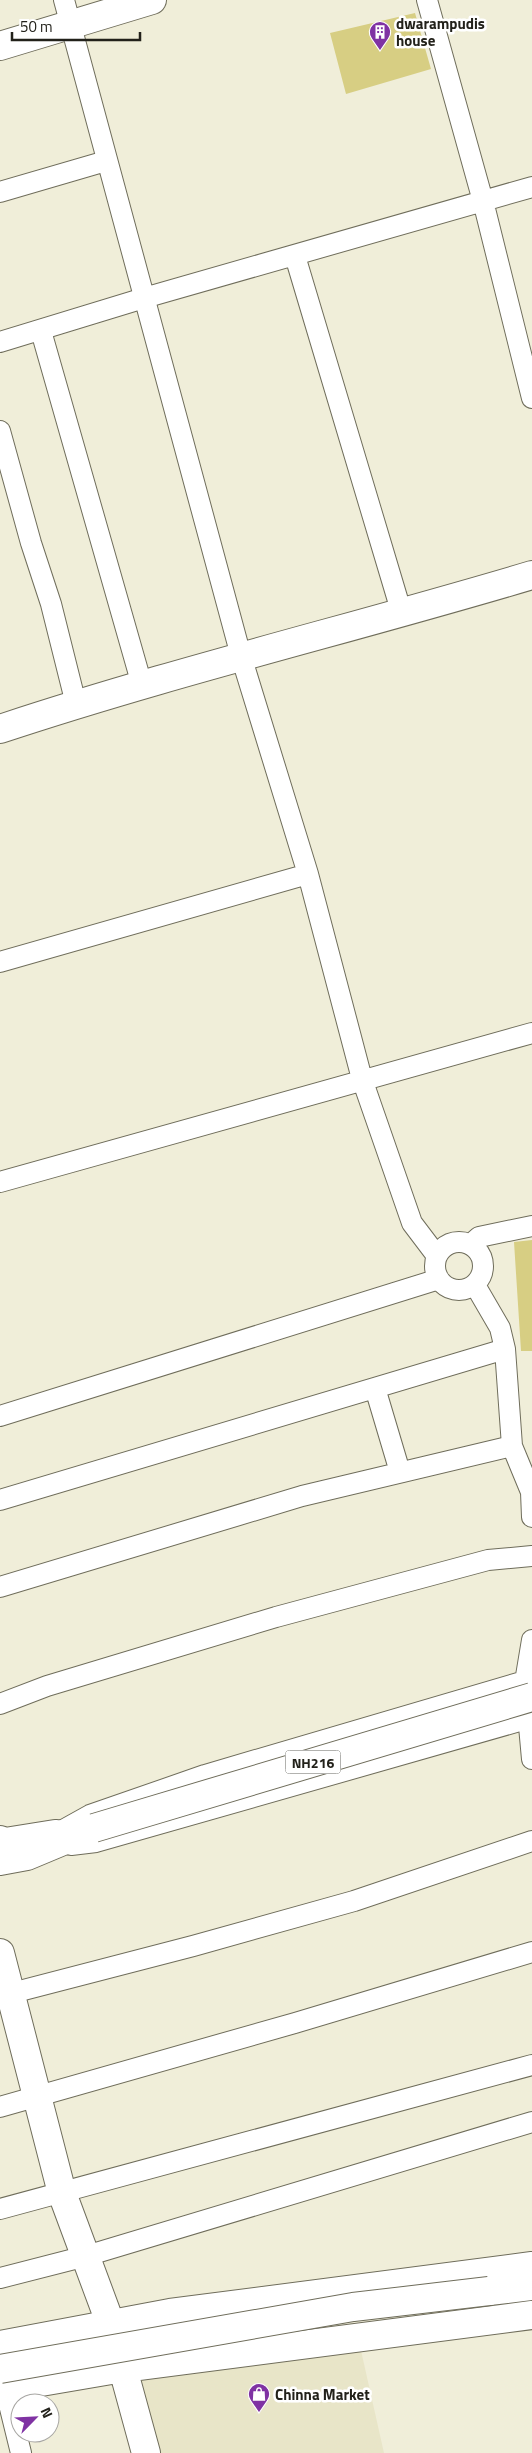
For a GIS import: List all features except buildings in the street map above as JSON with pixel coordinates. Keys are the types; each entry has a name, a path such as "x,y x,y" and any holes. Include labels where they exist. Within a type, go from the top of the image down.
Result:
{"main road":[{"path":"0,46 68,12 152,0"},
{"path":"0,729 76,704 241,656 402,614 532,575"},
{"name":"NH216","path":"0,1861 27,1856 70,1836 530,1694"},
{"path":"0,1840 5,1842 70,1836"},
{"path":"0,1953 5,1995 37,2096 62,2193 111,2325 146,2453"},
{"path":"0,2345 111,2325 170,2312 532,2266"},
{"path":"2,2382 353,2307 532,2286"},
{"path":"2,2382 532,2315"}],"street":[{"path":"427,0 483,201 532,398"},
{"path":"68,12 106,161 241,656 308,874 362,1079 412,1223 437,1256"},
{"path":"0,192 106,161"},
{"path":"0,342 144,298 532,186"},
{"path":"294,256 402,614"},
{"path":"41,330 142,685"},
{"path":"0,431 31,543 52,604 76,704"},
{"path":"0,962 308,874"},
{"path":"0,1182 362,1079 532,1033"},
{"path":"471,1244 479,1237 532,1226"},
{"path":"464,1242 471,1244 482,1256 484,1264 480,1280 474,1286 467,1289 451,1289 439,1279 436,1272 437,1256 448,1244 464,1242"},
{"path":"0,1416 439,1279"},
{"path":"474,1286 500,1328 506,1349 512,1446 531,1492 532,1517"},
{"path":"0,1500 506,1349"},
{"path":"375,1388 400,1472"},
{"path":"0,1587 302,1496 512,1446"},
{"path":"0,1704 47,1686 276,1617 488,1560 532,1556"},
{"path":"532,1640 530,1694 532,1758"},
{"path":"70,1836 96,1842 530,1694"},
{"path":"70,1836 90,1815 205,1775 530,1694"},
{"path":"5,1995 193,1946 354,1901 532,1841"},
{"path":"0,2107 295,2023 532,1952"},
{"path":"0,2209 532,2065"},
{"path":"0,2278 86,2256 532,2122"},
{"path":"2,2382 21,2453"}],"shaded area":[{"name":"Chinna Market","path":"360,2346 384,2453 153,2453 132,2373"}],"place":[{"name":"dwarampudis house","path":"380,51"},
{"name":"Chinna Market","path":"259,2413"}]}
